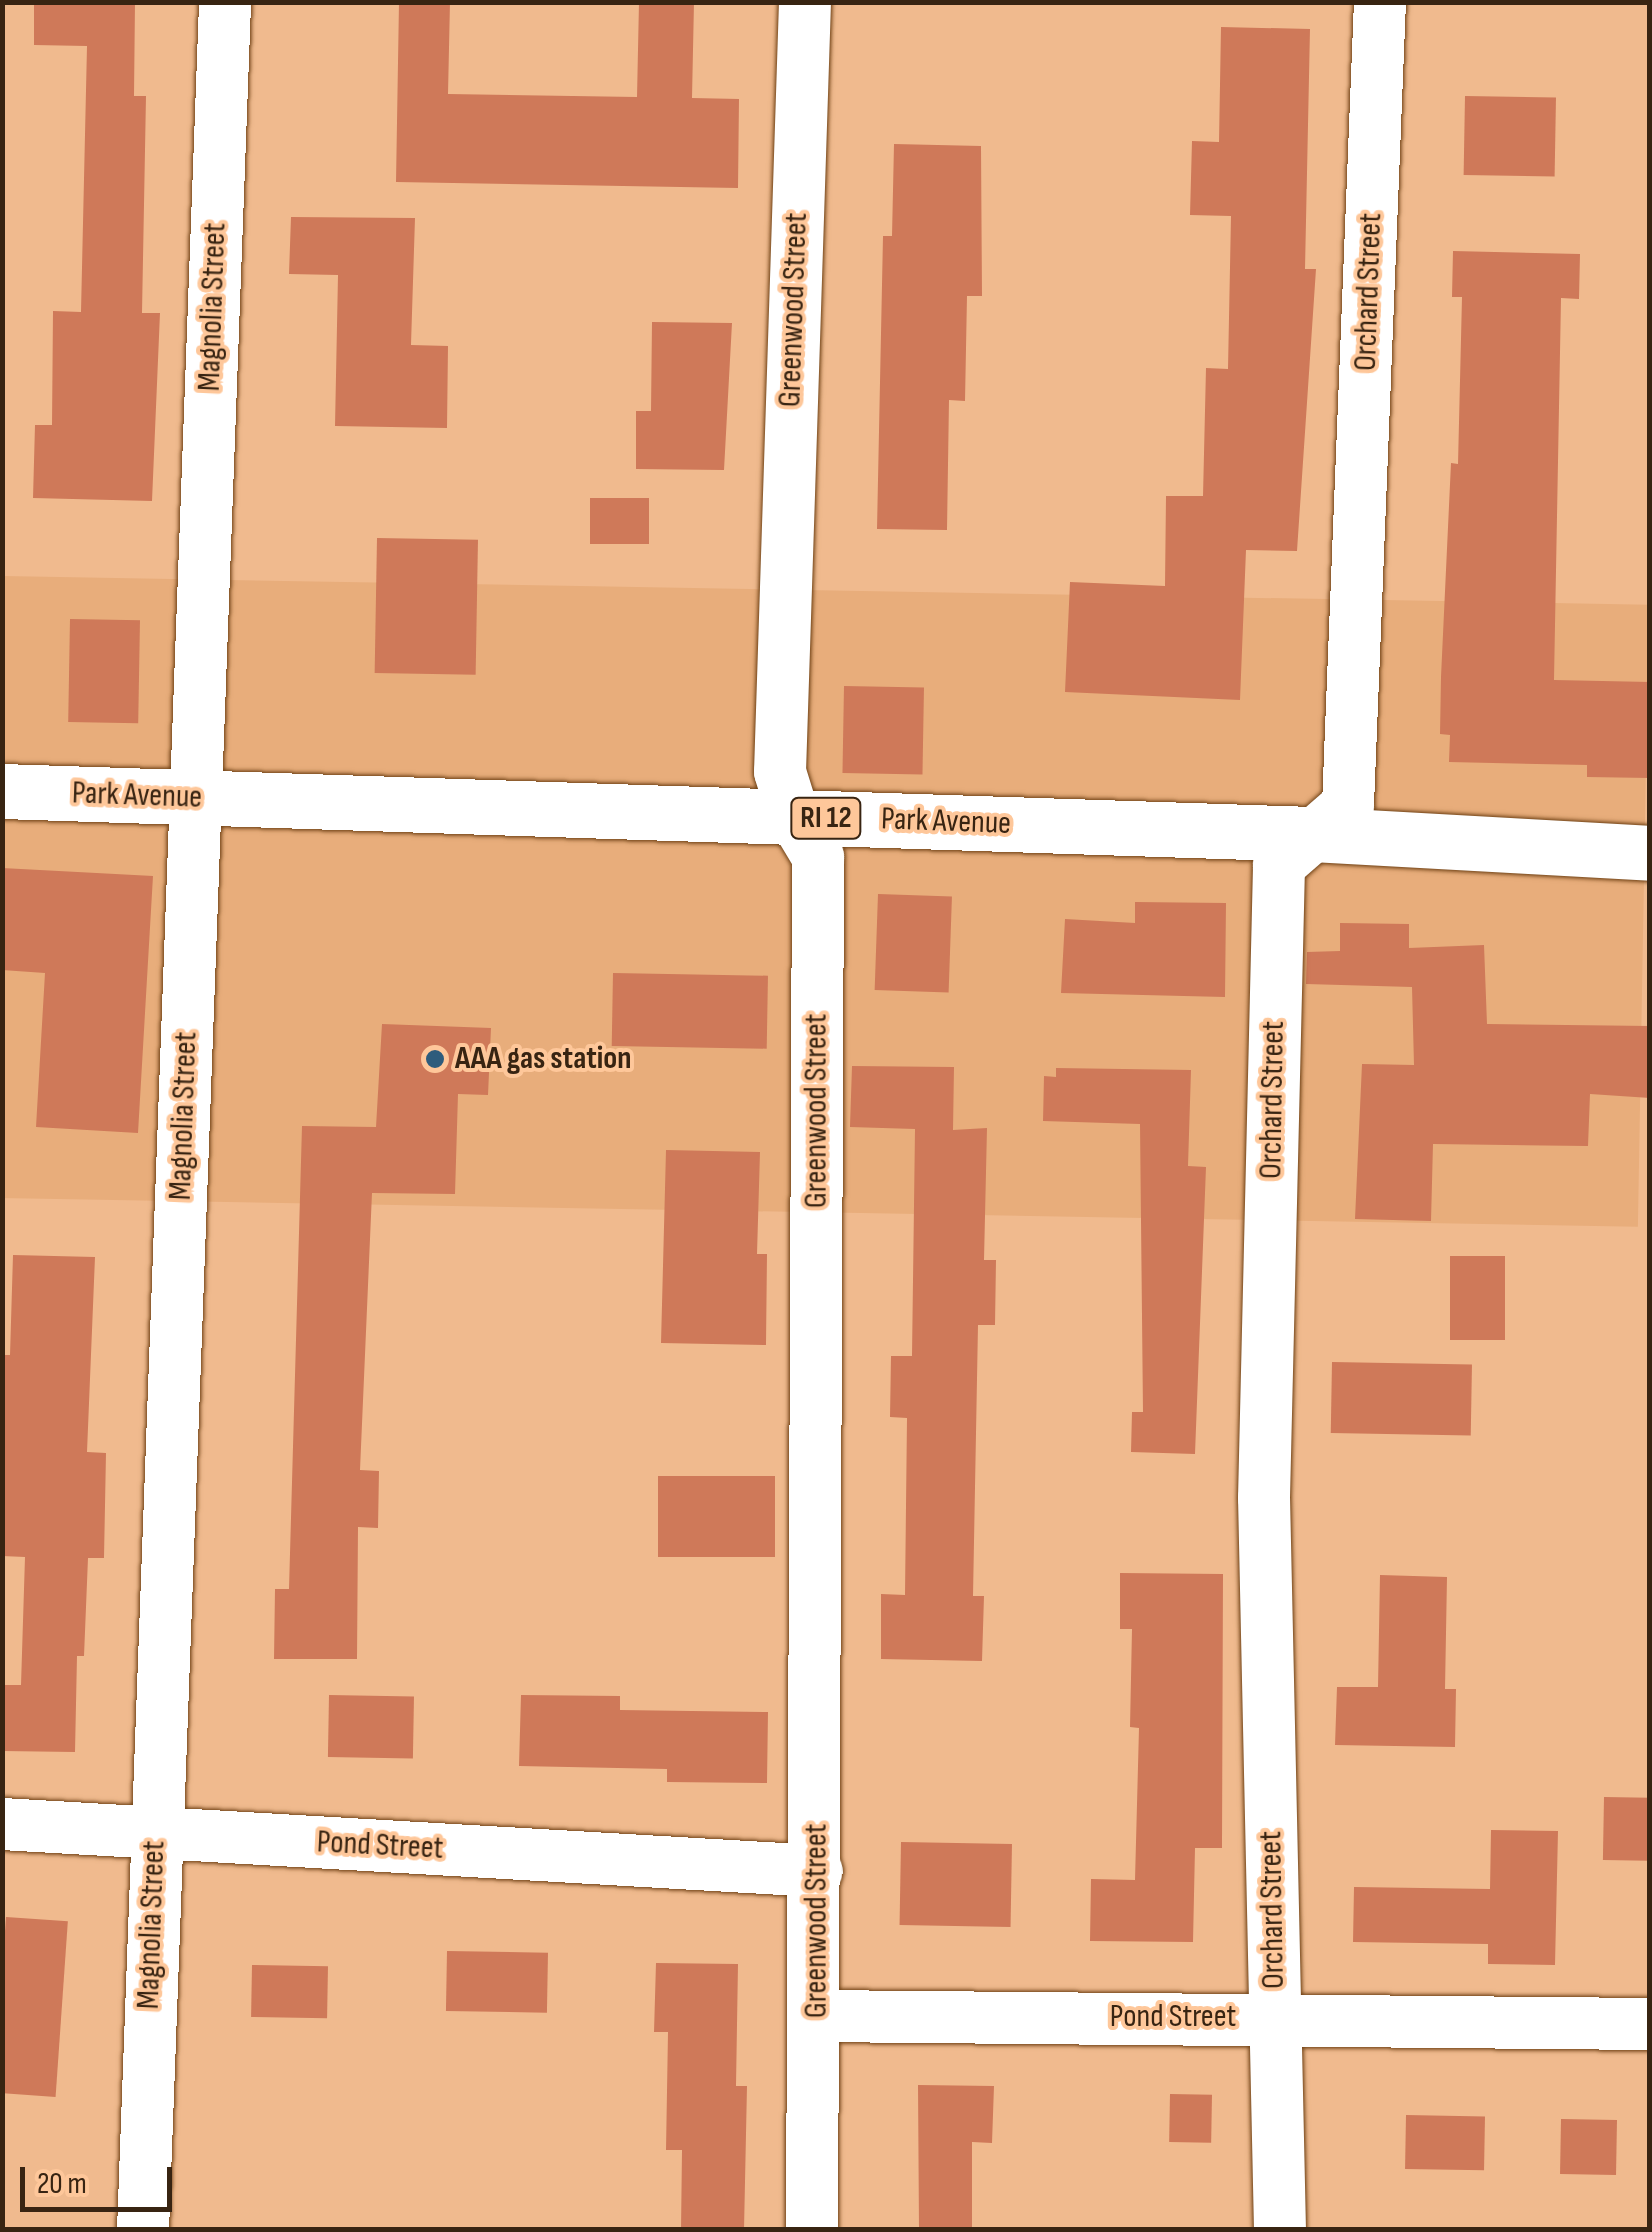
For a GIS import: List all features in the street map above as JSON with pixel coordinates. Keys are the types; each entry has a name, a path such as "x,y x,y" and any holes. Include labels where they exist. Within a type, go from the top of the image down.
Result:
{"main road":[{"name":"Park Avenue","path":"2,791 1313,834 1650,853"}],"street":[{"name":"Magnolia Street","path":"143,2230 225,2"},
{"name":"Greenwood Street","path":"805,2 780,772 794,817 818,857 818,1871 812,2230"},
{"name":"Orchard Street","path":"1280,2230 1264,1498 1279,865 1348,805 1380,2"},
{"name":"Pond Street","path":"2,1824 818,1871"},
{"name":"Pond Street","path":"817,2016 1275,2017 1650,2024"}],"shaded area":[{"path":"3,576 1649,605 1638,1227 2,1198"}],"building":[{"path":"34,2 135,2 134,96 146,96 142,313 160,313 152,501 33,498 35,425 52,425 53,311 81,312 87,46 34,45"},
{"path":"399,2 450,2 448,94 637,97 639,2 694,2 692,98 739,99 738,188 396,182"},
{"path":"1221,27 1310,29 1305,269 1316,269 1297,551 1246,550 1240,700 1065,692 1070,582 1165,586 1166,496 1203,496 1206,368 1228,369 1231,216 1190,215 1192,141 1219,142"},
{"path":"1465,96 1556,98 1555,177 1464,175"},
{"path":"894,144 981,146 982,296 967,296 965,401 949,400 947,530 877,529 883,236 892,236"},
{"path":"291,217 415,218 411,345 448,346 447,428 335,426 338,275 289,274"},
{"path":"1453,251 1580,254 1579,299 1561,298 1554,680 1650,682 1650,778 1587,777 1587,765 1449,762 1450,735 1440,734 1441,677 1451,463 1458,464 1462,297 1452,297"},
{"path":"652,322 732,323 724,470 636,469 636,411 651,411"},
{"path":"590,498 649,498 649,544 590,544"},
{"path":"377,538 478,540 476,675 375,673"},
{"path":"70,619 140,620 138,723 68,722"},
{"path":"844,686 924,687 922,774 842,773"},
{"path":"2,868 153,876 138,1133 36,1127 45,973 2,970"},
{"path":"878,894 952,897 949,993 875,990"},
{"path":"1135,902 1226,903 1225,997 1061,993 1065,919 1135,923"},
{"path":"1340,923 1409,924 1409,948 1484,945 1487,1024 1650,1026 1650,1098 1590,1094 1588,1146 1433,1144 1431,1221 1355,1219 1362,1064 1414,1065 1412,987 1306,984 1307,952 1340,951"},
{"path":"613,973 768,976 767,1049 612,1046"},
{"path":"382,1024 491,1028 488,1095 458,1094 455,1194 372,1193 360,1470 379,1471 378,1528 358,1527 357,1659 274,1659 275,1589 289,1589 302,1126 376,1127"},
{"path":"852,1066 954,1067 953,1130 987,1128 984,1260 996,1260 995,1325 978,1325 973,1596 984,1596 982,1661 881,1659 881,1594 905,1595 907,1418 890,1417 891,1356 912,1356 915,1129 850,1127"},
{"path":"1056,1068 1191,1070 1188,1166 1206,1167 1195,1454 1131,1452 1132,1412 1143,1412 1140,1124 1043,1121 1044,1076 1056,1077"},
{"path":"666,1150 760,1152 757,1254 767,1254 766,1345 661,1343"},
{"path":"13,1255 95,1257 87,1452 106,1453 104,1558 88,1558 84,1656 77,1656 75,1752 2,1751 2,1685 21,1685 25,1557 2,1556 2,1355 10,1355"},
{"path":"1450,1256 1505,1256 1505,1340 1450,1340"},
{"path":"1332,1362 1472,1364 1471,1435 1331,1433"},
{"path":"658,1476 775,1476 775,1557 658,1557"},
{"path":"1120,1573 1223,1574 1222,1848 1195,1848 1193,1942 1090,1941 1091,1879 1135,1880 1139,1728 1130,1727 1132,1629 1120,1629"},
{"path":"1380,1575 1447,1577 1445,1689 1456,1689 1455,1747 1335,1745 1337,1687 1378,1687"},
{"path":"329,1695 414,1696 413,1758 328,1757"},
{"path":"521,1695 620,1696 620,1710 768,1712 767,1783 667,1782 667,1769 519,1766"},
{"path":"1604,1797 1650,1798 1649,1861 1603,1860"},
{"path":"1491,1830 1558,1831 1555,1965 1488,1964 1488,1944 1353,1942 1354,1887 1490,1889"},
{"path":"901,1842 1012,1844 1011,1927 900,1925"},
{"path":"6,1917 68,1921 56,2097 2,2093"},
{"path":"447,1951 548,1953 547,2013 446,2011"},
{"path":"656,1963 738,1964 736,2086 747,2086 744,2230 681,2230 682,2150 666,2150 668,2032 654,2032"},
{"path":"252,1965 328,1966 327,2018 251,2017"},
{"path":"918,2085 994,2086 992,2143 972,2142 972,2230 919,2230"},
{"path":"1170,2094 1212,2095 1211,2143 1169,2142"},
{"path":"1406,2115 1485,2116 1484,2170 1405,2169"},
{"path":"1561,2119 1617,2120 1616,2175 1560,2174"}],"place":[{"name":"AAA gas station","path":"435,1059"}]}
